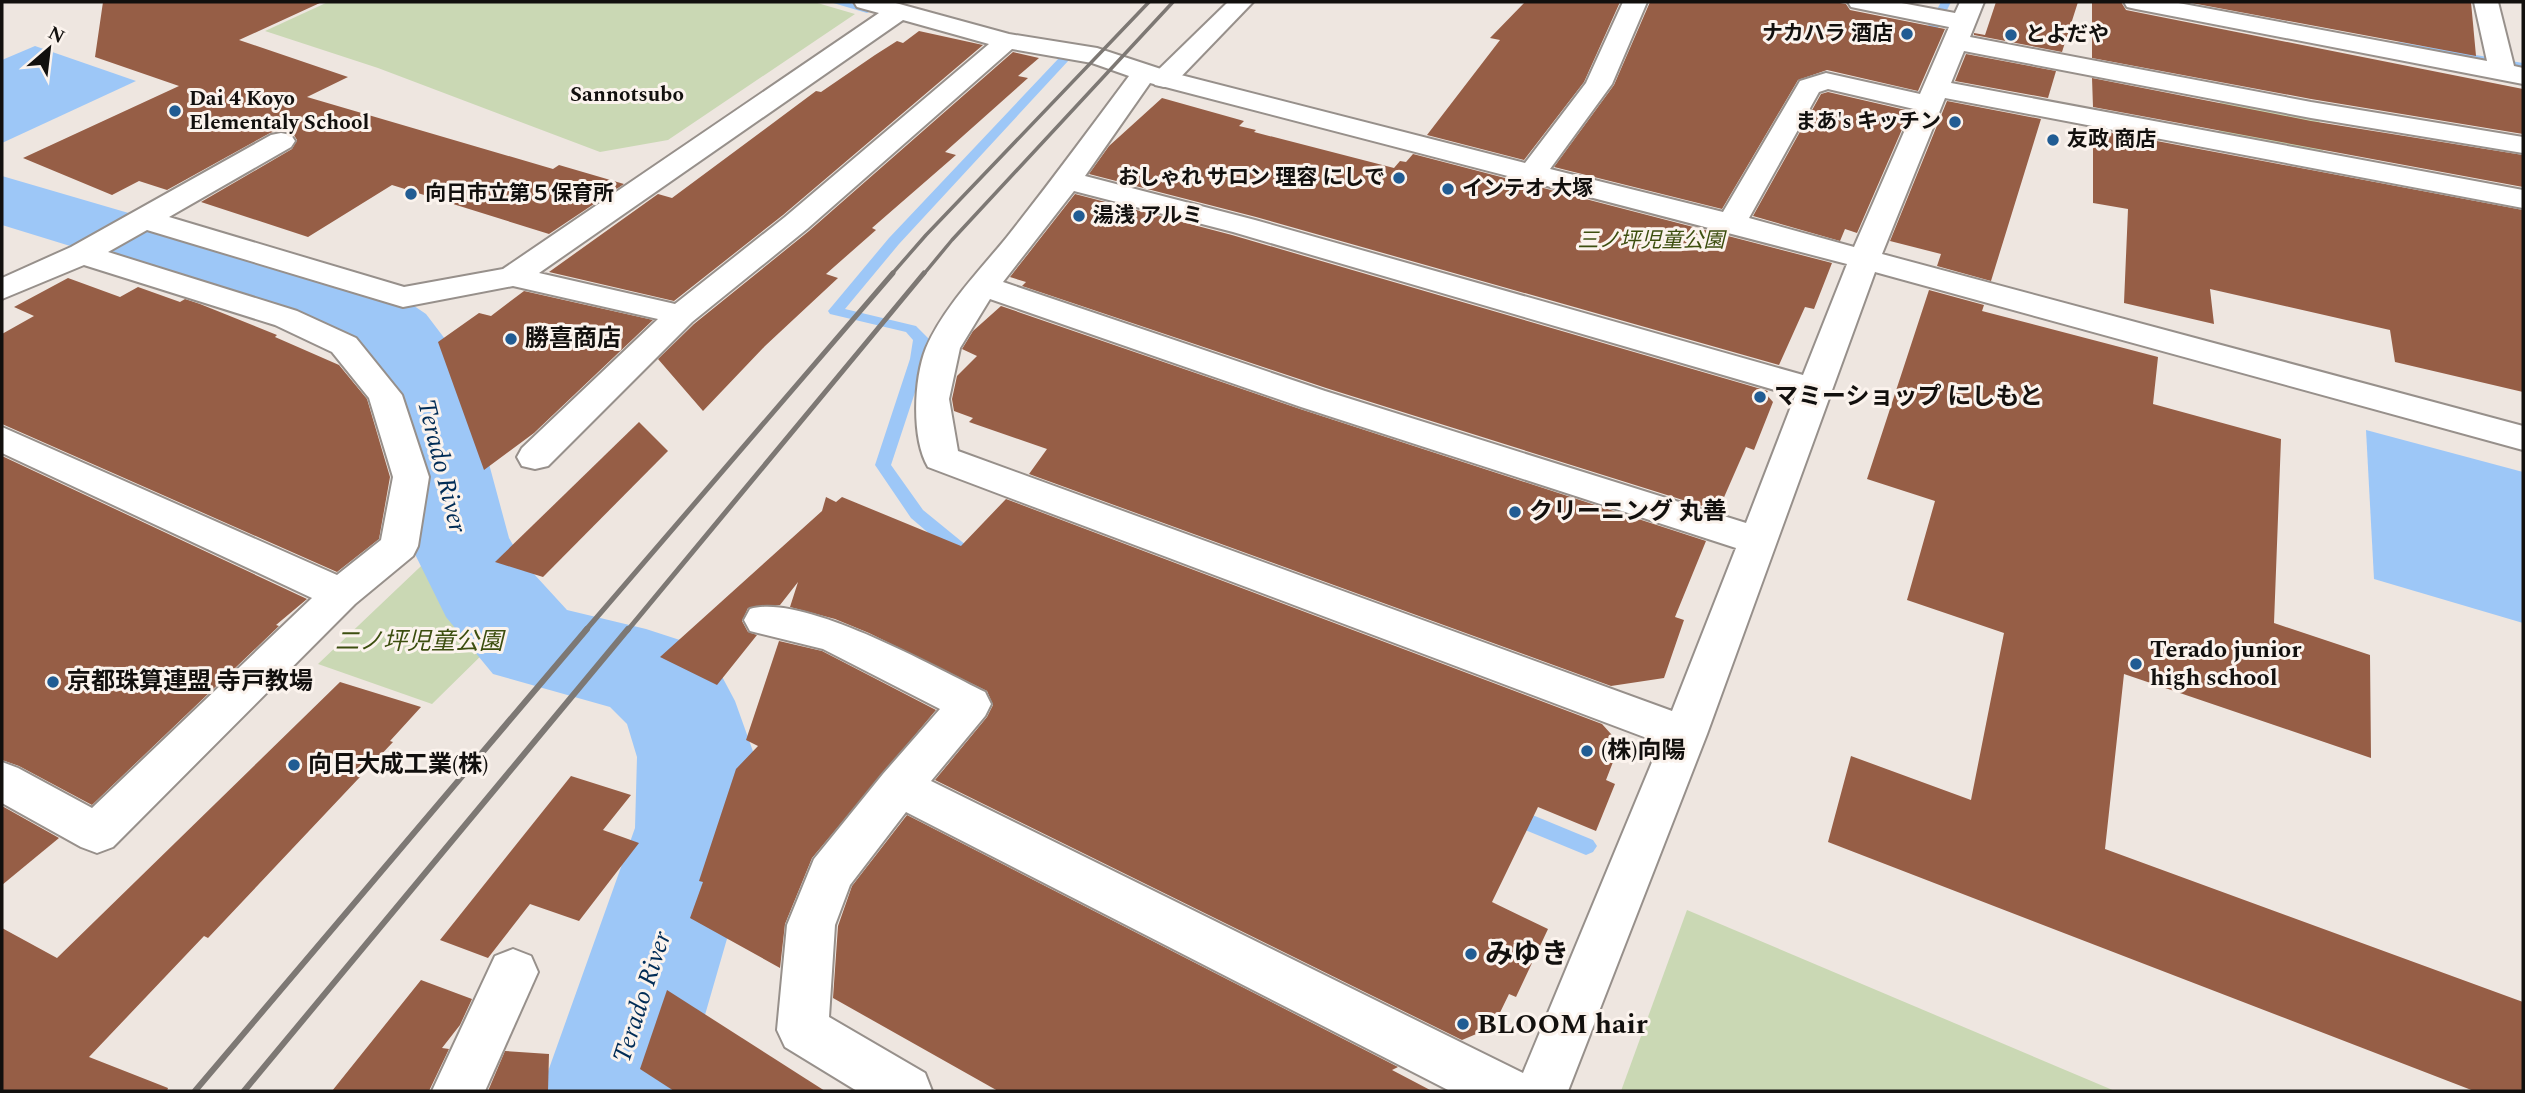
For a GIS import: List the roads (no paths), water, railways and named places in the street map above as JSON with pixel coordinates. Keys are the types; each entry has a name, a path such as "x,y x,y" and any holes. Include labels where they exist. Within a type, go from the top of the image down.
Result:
{"street":[{"path":"866,2 1007,41 1097,57 1154,76 1732,223 2523,438"},
{"path":"1241,2 1154,76 983,286 943,348 932,399 940,458 1685,734"},
{"path":"1533,172 1599,84 1635,2"},
{"path":"1860,2 1962,22 2311,110 2523,145"},
{"path":"2136,2 2512,74"},
{"path":"2486,2 2512,74"},
{"path":"513,277 899,11"},
{"path":"1542,1091 1685,734 1864,259 1962,22"},
{"path":"535,457 681,315 796,223 1007,41"},
{"path":"1732,223 1809,87 1826,81 1931,96 2523,200"},
{"path":"2,289 91,248 281,141"},
{"path":"1067,180 1244,226 1815,390"},
{"path":"137,223 403,297 513,277 681,315"},
{"path":"2,781 97,833 341,594 399,546 411,477 385,395 344,345 298,323 91,248"},
{"path":"983,286 1313,400 1759,541"},
{"path":"2,439 341,594"},
{"path":"764,620 832,636 970,704 899,787 831,874 811,925 803,1030 906,1091"},
{"path":"899,787 1504,1091"},
{"path":"458,1091 513,972"}],"water":[{"path":"35,46 136,81 2,143 2,60"},
{"path":"2366,430 2523,472 2523,623 2374,579"}],"waterway":[{"path":"835,2 867,10"},
{"path":"1932,30 1946,2"},
{"path":"2399,45 2523,67"},
{"path":"966,555 917,514 883,465 918,359 921,339 911,329 835,311 894,241 1063,60"},
{"name":"Terado River","path":"2,200 358,307 395,333 416,360 458,538 484,589 532,644 646,673 678,701 696,757 697,828 612,1091"},
{"path":"1508,814 1586,846"}],"railway":[{"path":"891,275 1149,2"},
{"path":"923,275 952,240 1173,2"},
{"path":"585,631 893,273"},
{"path":"627,631 924,273"},
{"path":"195,1091 587,629"},
{"path":"244,1091 628,629"}],"place":[{"name":"ナカハラ 酒店","path":"1907,34"},
{"name":"とよだや","path":"2011,35"},
{"name":"Dai 4 Koyo Elementaly School","path":"175,111"},
{"name":"まあ's キッチン","path":"1955,122"},
{"name":"友政 商店","path":"2053,140"},
{"name":"おしゃれ サロン 理容 にしで","path":"1399,178"},
{"name":"インテオ 大塚","path":"1448,189"},
{"name":"向日市立第５保育所","path":"411,194"},
{"name":"湯浅 アルミ","path":"1079,216"},
{"name":"勝喜商店","path":"511,339"},
{"name":"マミーショップ にしもと","path":"1760,397"},
{"name":"クリーニング 丸善","path":"1515,512"},
{"name":"Terado junior high school","path":"2136,664"},
{"name":"京都珠算連盟 寺戸教場","path":"53,682"},
{"name":"(株)向陽","path":"1587,751"},
{"name":"向日大成工業(株)","path":"294,765"},
{"name":"みゆき","path":"1471,954"},
{"name":"BLOOM hair","path":"1463,1024"}],"district":[{"name":"Sannotsubo","path":"627,95"}],"park label":[{"name":"三ノ坪児童公園","path":"1651,241"},
{"name":"二ノ坪児童公園","path":"419,642"}]}
